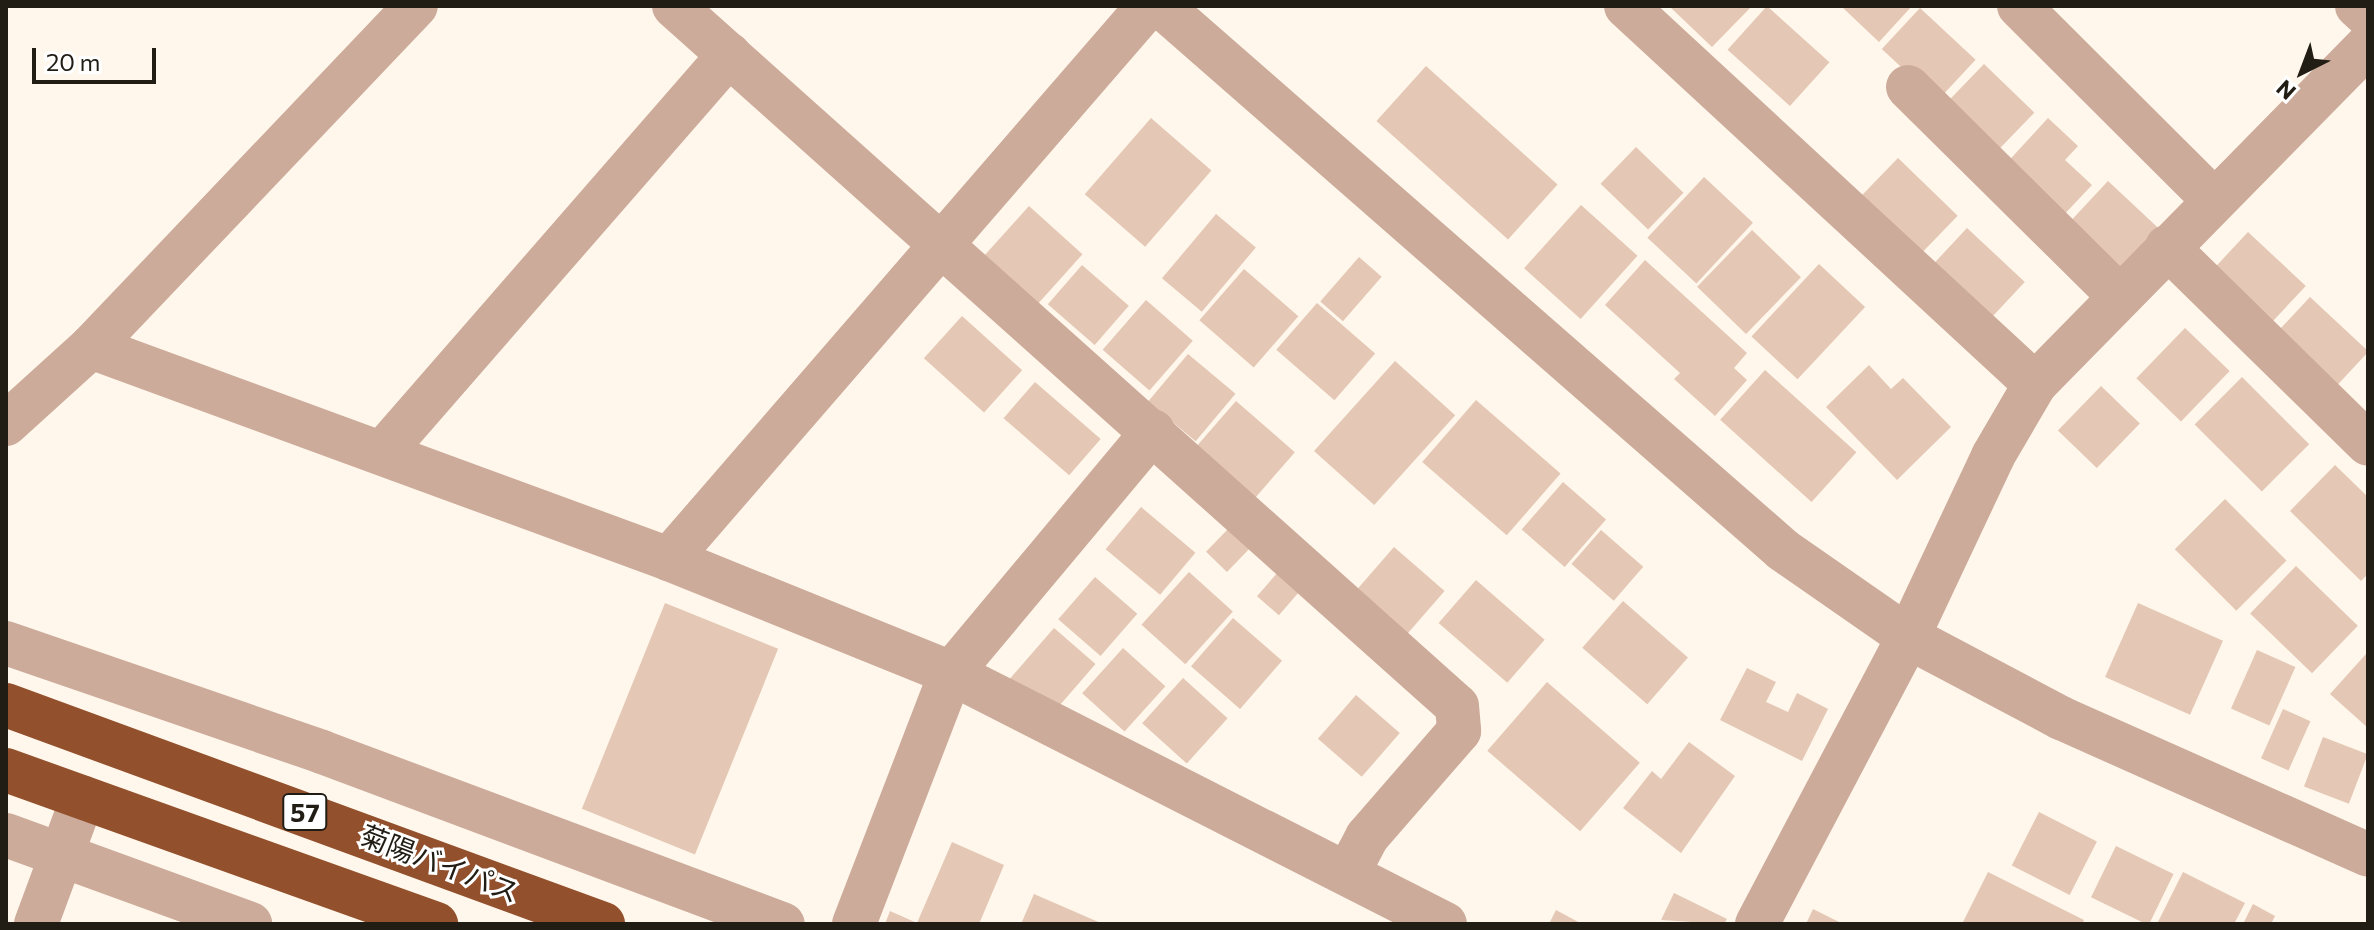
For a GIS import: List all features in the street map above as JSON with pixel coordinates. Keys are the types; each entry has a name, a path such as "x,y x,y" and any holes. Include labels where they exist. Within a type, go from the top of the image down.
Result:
{"highway":[{"name":"菊陽バイパス","path":"6,705 603,924"},
{"name":"菊陽バイパス","path":"6,770 436,924"}],"street":[{"path":"6,424 91,347 416,6"},
{"path":"674,6 1153,431 1457,706 1459,731 1367,837 1348,873"},
{"path":"669,559 1148,6"},
{"path":"1161,6 1783,550 1908,637 2061,718 2368,855"},
{"path":"1626,6 2035,384"},
{"path":"2019,6 2214,200"},
{"path":"2357,6 2368,16"},
{"path":"1757,924 1908,637 1993,456 2035,384 2368,45"},
{"path":"383,452 729,55"},
{"path":"1908,87 2120,297"},
{"path":"2167,247 2368,444"},
{"path":"91,347 669,559 951,673 1445,924"},
{"path":"854,924 951,673 1153,431"},
{"path":"6,643 322,752 783,924"},
{"path":"36,924 83,797"},
{"path":"6,835 250,924"}],"building":[{"path":"1669,6 1752,6 1712,47"},
{"path":"1767,6 1829,62 1790,106 1728,50"},
{"path":"1841,6 1912,6 1879,42"},
{"path":"1920,8 1976,60 1937,101 1882,49"},
{"path":"1984,64 2034,113 1993,155 1943,106"},
{"path":"1426,66 1558,184 1508,239 1376,121"},
{"path":"1151,118 1211,170 1145,247 1085,194"},
{"path":"2048,118 2078,146 2065,160 2092,185 2059,220 2003,167"},
{"path":"1636,147 1683,193 1648,230 1601,184"},
{"path":"1898,158 1958,216 1919,255 1860,198"},
{"path":"1704,177 1753,223 1696,283 1647,238"},
{"path":"2108,181 2166,235 2120,284 2062,230"},
{"path":"1581,205 1637,256 1581,319 1524,268"},
{"path":"1029,206 1083,254 1030,313 976,265"},
{"path":"1216,214 1256,247 1202,312 1162,278"},
{"path":"1967,228 2025,282 1986,324 1928,270"},
{"path":"1752,230 1801,277 1746,334 1697,287"},
{"path":"2248,232 2306,286 2267,328 2209,274"},
{"path":"1359,257 1382,277 1343,321 1320,302"},
{"path":"1645,260 1747,353 1734,368 1747,380 1715,416 1674,379 1680,373 1605,305"},
{"path":"1819,264 1865,307 1798,379 1751,336"},
{"path":"1082,265 1129,306 1095,345 1048,304"},
{"path":"1244,269 1298,316 1254,368 1199,320"},
{"path":"2310,297 2368,351 2334,388 2276,334"},
{"path":"1146,300 1193,341 1149,390 1103,350"},
{"path":"1317,303 1375,354 1334,400 1276,350"},
{"path":"962,316 1022,370 984,413 924,358"},
{"path":"2185,328 2230,371 2181,421 2136,378"},
{"path":"1188,354 1235,394 1196,441 1148,401"},
{"path":"1395,361 1455,415 1374,505 1314,451"},
{"path":"1869,365 1891,389 1903,378 1951,427 1897,480 1826,407"},
{"path":"1765,370 1856,452 1812,502 1720,420"},
{"path":"2242,377 2309,444 2262,492 2195,424"},
{"path":"1035,382 1101,439 1069,475 1004,418"},
{"path":"2101,386 2140,424 2097,468 2058,431"},
{"path":"1476,400 1561,473 1507,535 1422,462"},
{"path":"1236,401 1295,452 1253,500 1194,449"},
{"path":"2335,465 2368,497 2368,574 2361,581 2290,511"},
{"path":"1563,482 1606,519 1565,567 1522,530"},
{"path":"2225,499 2287,561 2236,611 2175,549"},
{"path":"1141,507 1195,553 1160,595 1106,549"},
{"path":"1229,528 1250,548 1227,572 1206,552"},
{"path":"1601,530 1643,567 1614,601 1571,564"},
{"path":"1394,547 1445,591 1407,634 1357,590"},
{"path":"2296,566 2358,626 2312,673 2250,613"},
{"path":"1189,572 1233,611 1185,664 1141,625"},
{"path":"1278,572 1300,591 1279,615 1257,596"},
{"path":"1095,577 1137,614 1101,656 1058,619"},
{"path":"1476,580 1545,640 1507,683 1439,623"},
{"path":"1623,601 1688,657 1647,704 1582,648"},
{"path":"665,603 778,649 695,855 582,809"},
{"path":"2138,603 2223,641 2190,715 2105,677"},
{"path":"1233,618 1282,661 1240,709 1191,666"},
{"path":"1054,628 1096,664 1050,717 1008,681"},
{"path":"1123,648 1165,686 1125,731 1082,693"},
{"path":"2257,650 2295,667 2269,726 2231,708"},
{"path":"2368,655 2368,728 2330,694"},
{"path":"1747,668 1776,682 1766,702 1788,712 1797,693 1828,709 1802,761 1720,720"},
{"path":"1183,678 1228,718 1187,763 1142,723"},
{"path":"1547,682 1640,763 1580,831 1487,751"},
{"path":"1356,695 1400,733 1362,777 1318,739"},
{"path":"2283,709 2310,721 2288,771 2261,758"},
{"path":"2323,737 2368,754 2349,804 2304,786"},
{"path":"1689,742 1735,776 1681,853 1623,808 1652,771 1661,779"},
{"path":"2039,812 2097,842 2070,895 2012,865"},
{"path":"952,842 1004,865 979,924 885,924 890,911 917,923"},
{"path":"2116,846 2174,874 2149,924 2091,897"},
{"path":"1988,872 2084,920 2082,924 1962,924"},
{"path":"2183,872 2245,903 2234,924 2157,924"},
{"path":"1674,893 1727,919 1724,924 1661,920"},
{"path":"1034,894 1103,924 1021,924"},
{"path":"2253,904 2275,916 2271,924 2243,924"},
{"path":"1813,909 1843,924 1806,924"},
{"path":"1556,910 1582,924 1549,924"}]}
